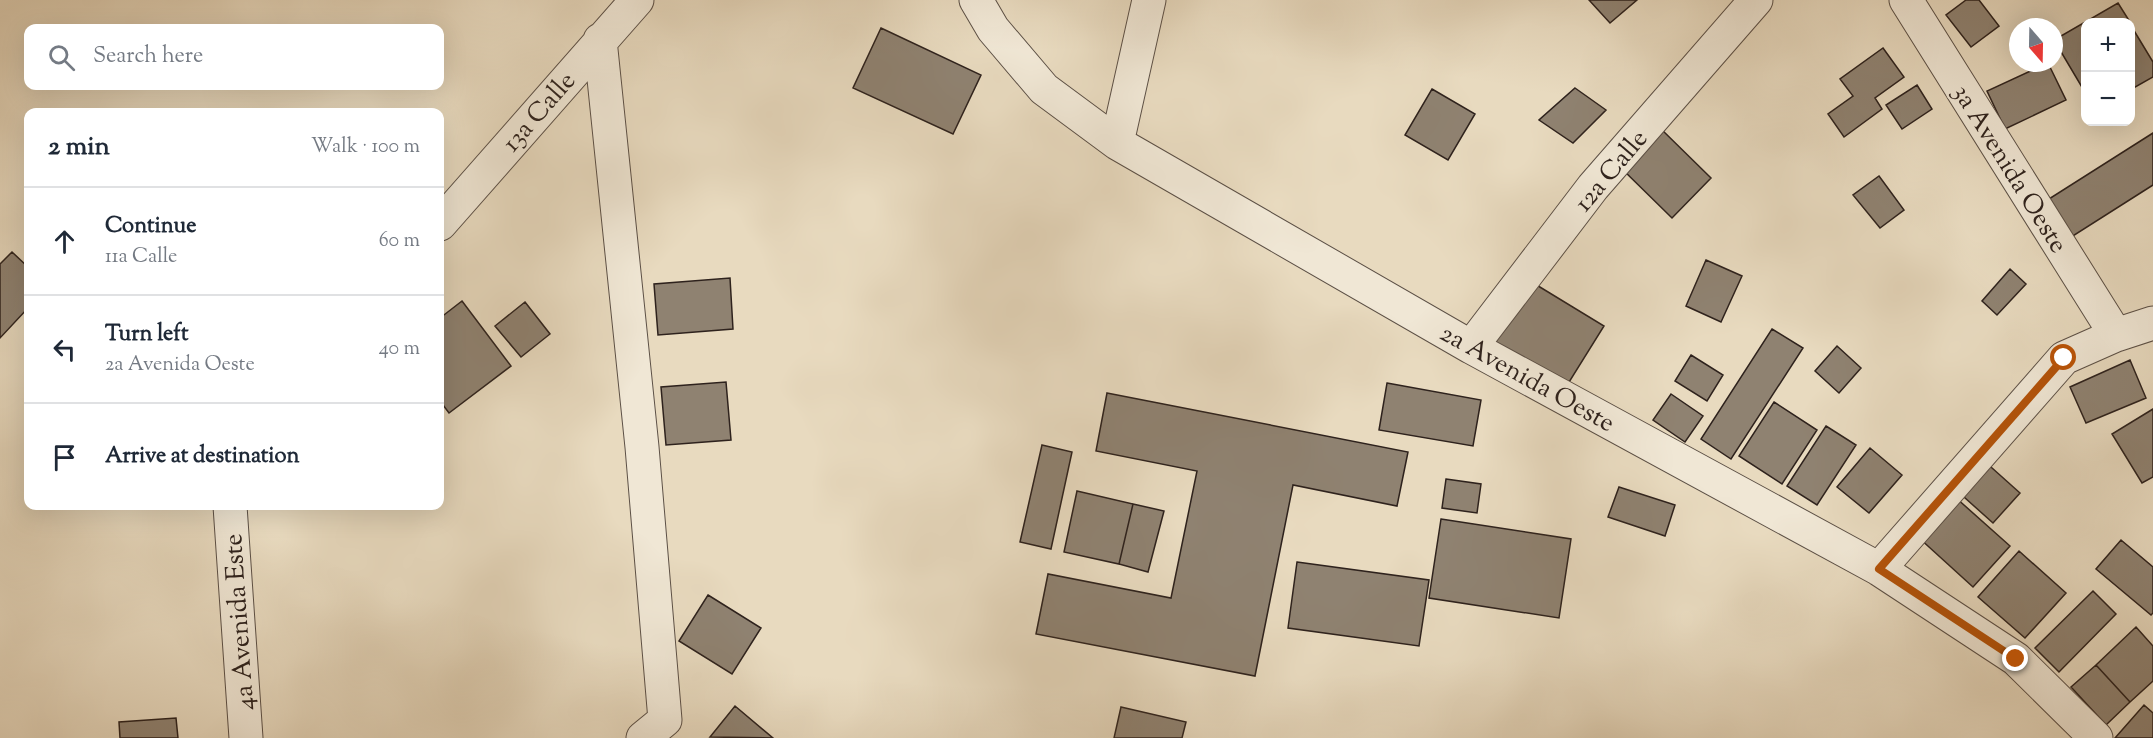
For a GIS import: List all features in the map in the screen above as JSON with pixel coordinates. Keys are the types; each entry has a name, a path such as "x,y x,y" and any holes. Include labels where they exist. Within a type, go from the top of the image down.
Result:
{"street":[{"name":"13a Calle","path":"444,219 637,0"},
{"name":"2a Avenida Oeste","path":"976,0 993,29 1044,89 1117,143 1471,347 1879,569 2016,659 2096,738"},
{"path":"1117,143 1149,0"},
{"name":"12a Calle","path":"1471,347 1593,187 1756,0"},
{"name":"3a Avenida Oeste","path":"1906,0 2116,335"},
{"path":"600,40 642,447 665,720 643,738"},
{"path":"1879,569 2064,358 2116,335 2153,323"},
{"name":"4a Avenida Este","path":"230,510 246,738"}],"building":[{"path":"1589,0 1637,0 1610,23"},
{"path":"1966,0 1979,0 1999,26 1971,47 1946,15"},
{"path":"2118,3 2127,18 2092,18"},
{"path":"2081,24 2081,86 2063,55 2063,35"},
{"path":"881,28 981,75 953,134 853,88"},
{"path":"2135,32 2153,62 2153,77 2135,87"},
{"path":"1883,48 1904,77 1875,98 1882,109 1844,137 1828,114 1853,96 1840,79"},
{"path":"2028,72 2052,72 2066,100 2005,129 1987,91"},
{"path":"1917,85 1932,109 1902,129 1886,105"},
{"path":"1575,88 1606,110 1573,143 1539,120"},
{"path":"1432,89 1475,114 1448,160 1405,135"},
{"path":"1658,126 1711,178 1672,218 1618,165"},
{"path":"2153,133 2153,185 2065,241 2041,204"},
{"path":"1879,176 1904,210 1880,228 1853,195"},
{"path":"12,252 24,263 24,312 0,338 0,264"},
{"path":"1706,260 1742,276 1721,322 1686,306"},
{"path":"2010,269 2026,284 1997,315 1982,301"},
{"path":"730,278 733,329 658,335 654,284"},
{"path":"1530,281 1604,326 1566,387 1493,342"},
{"path":"462,301 511,366 449,413 444,406 444,315"},
{"path":"525,302 550,334 521,357 495,326"},
{"path":"1772,329 1803,348 1731,459 1701,439"},
{"path":"1837,346 1861,368 1839,393 1815,371"},
{"path":"1691,355 1723,375 1707,401 1675,381"},
{"path":"2130,360 2146,398 2086,423 2070,387"},
{"path":"726,382 731,440 666,445 661,387"},
{"path":"1387,383 1481,400 1473,446 1379,430"},
{"path":"1107,393 1408,452 1397,506 1293,485 1255,676 1036,634 1048,574 1171,598 1197,471 1096,451"},
{"path":"1671,394 1703,416 1685,442 1653,420"},
{"path":"1774,402 1817,430 1782,484 1739,456"},
{"path":"2153,409 2153,477 2142,483 2112,434"},
{"path":"1826,426 1856,445 1817,505 1787,486"},
{"path":"1042,445 1072,452 1051,549 1020,542"},
{"path":"1870,448 1902,475 1869,513 1837,487"},
{"path":"1982,459 2020,493 1993,523 1955,489"},
{"path":"1446,479 1481,484 1477,513 1442,508"},
{"path":"1619,487 1675,505 1665,536 1608,517"},
{"path":"1077,491 1133,504 1119,564 1064,552"},
{"path":"1955,497 2010,546 1973,587 1918,537"},
{"path":"1133,504 1164,511 1148,572 1119,564"},
{"path":"1441,519 1571,539 1559,618 1429,598"},
{"path":"2121,540 2153,567 2153,613 2151,615 2096,569"},
{"path":"2019,551 2066,593 2025,638 1978,597"},
{"path":"1297,562 1429,580 1419,646 1288,628"},
{"path":"2093,591 2116,614 2059,672 2035,648"},
{"path":"708,595 761,628 732,674 679,641"},
{"path":"2136,627 2153,646 2153,681 2130,702 2096,665"},
{"path":"2096,665 2130,702 2106,725 2071,687"},
{"path":"2144,705 2153,713 2153,738 2115,738"},
{"path":"735,706 773,738 710,737"},
{"path":"1121,707 1186,722 1182,738 1114,738"},
{"path":"176,718 178,738 120,738 119,722"}],"route":[{"path":"2016,659 1879,569 2064,358"}]}
